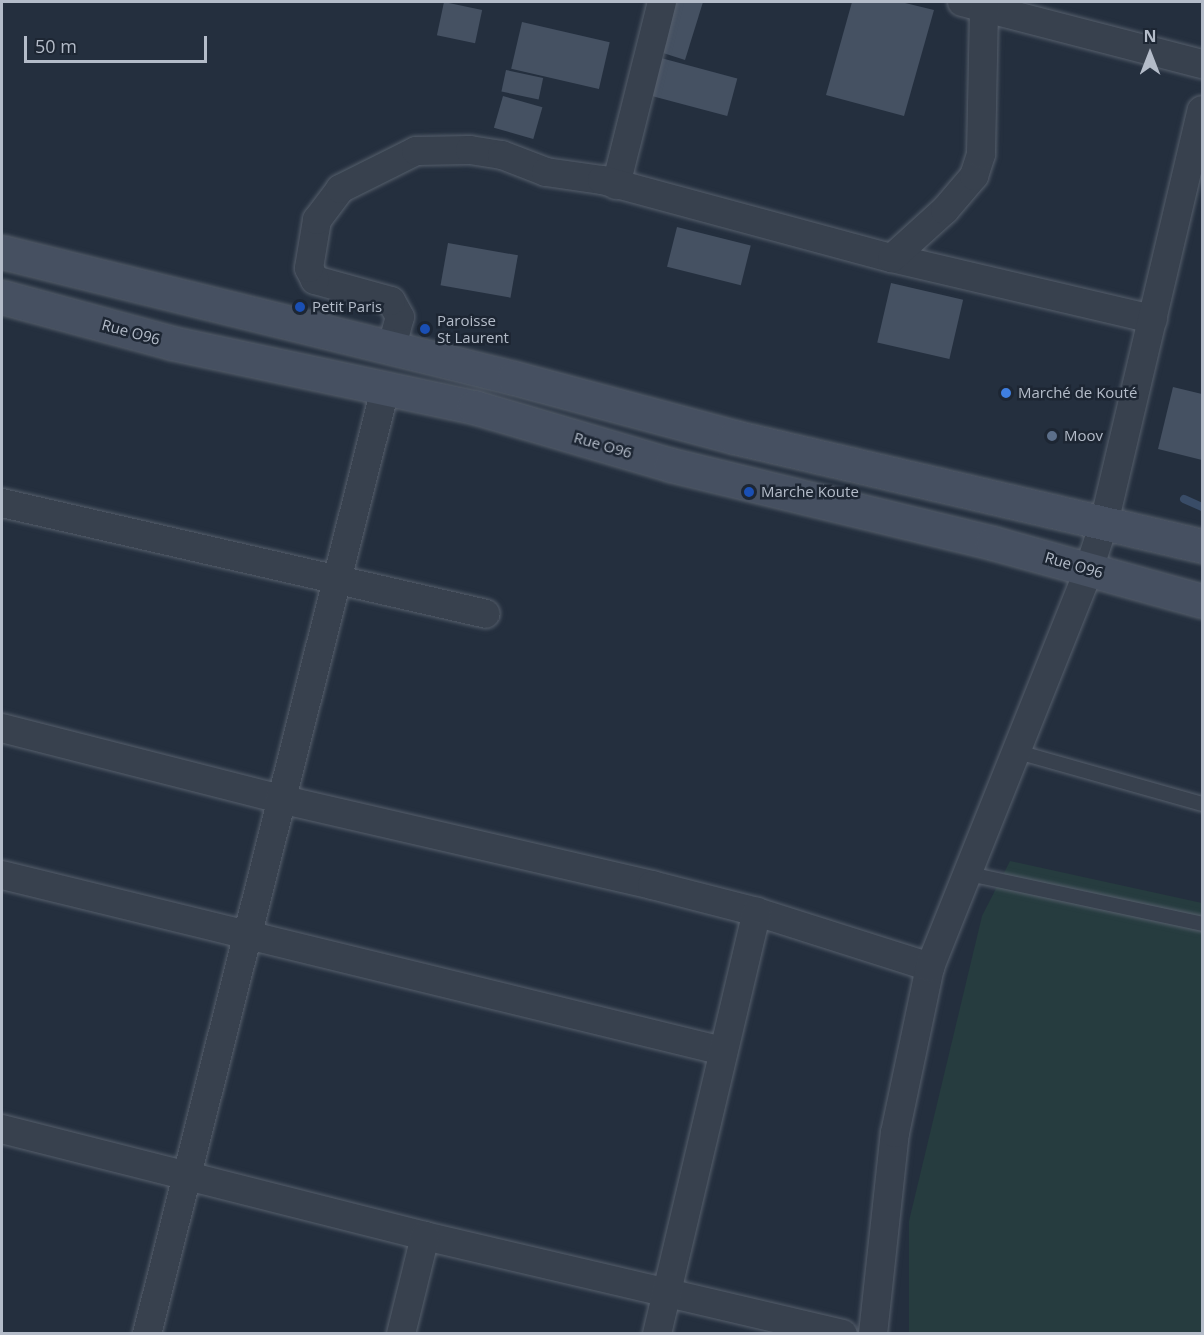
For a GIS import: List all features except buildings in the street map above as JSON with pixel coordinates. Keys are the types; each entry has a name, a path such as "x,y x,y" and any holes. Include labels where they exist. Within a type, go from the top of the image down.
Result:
{"main road":[{"path":"2,252 734,437 1203,546"},
{"name":"Rue O96","path":"2,297 172,343 474,407 671,465 1089,569 1203,601"}],"street":[{"path":"616,185 662,2"},
{"path":"892,258 945,210 974,176 981,154 973,5 1203,64"},
{"path":"873,1334 895,1133 930,967 965,873 1089,569 1104,523 1203,110"},
{"path":"391,350 400,317 391,301 315,280 309,268 317,220 340,189 416,151 486,152 546,172 616,185 892,258 1153,319"},
{"path":"147,1334 245,935 385,388"},
{"path":"2,503 485,614"},
{"path":"2,728 280,799 757,912 930,967"},
{"path":"2,874 723,1051"},
{"path":"657,1334 757,912"},
{"path":"2,1129 425,1236 843,1334"},
{"path":"401,1334 425,1236"}],"lane":[{"path":"1014,751 1203,804"},
{"path":"965,873 1203,924"}],"green space":[{"path":"1010,861 1202,903 1202,1333 909,1334 909,1221 982,916"}],"waterway":[{"path":"1184,499 1202,507"}],"place":[{"name":"Petit Paris","path":"300,307"},
{"name":"Paroisse St Laurent","path":"425,329"},
{"name":"Marché de Kouté","path":"1006,393"},
{"name":"Moov","path":"1052,436"},
{"name":"Marche Koute","path":"749,492"}]}
